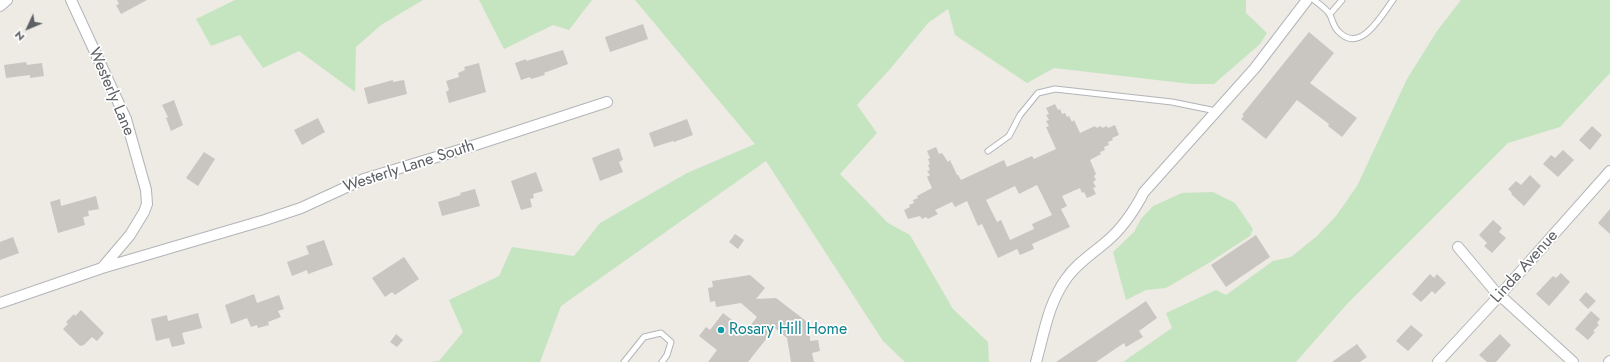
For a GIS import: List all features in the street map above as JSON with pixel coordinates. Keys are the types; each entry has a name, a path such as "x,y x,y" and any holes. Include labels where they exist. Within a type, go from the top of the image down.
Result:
{"street":[{"path":"0,6 7,0"},
{"name":"Westerly Lane","path":"71,0 126,119 146,190 147,204 144,212 130,235 102,268"},
{"path":"1036,362 1053,302 1066,278 1080,264 1107,242 1121,227 1134,211 1144,192 1255,68 1307,0"},
{"name":"Westerly Lane South","path":"102,268 265,220 301,208 364,179 463,149 607,102"},
{"name":"Linda Avenue","path":"1438,362 1499,296 1610,170"},
{"path":"1458,247 1499,296 1573,362"},
{"path":"0,303 102,268"}],"lane":[{"path":"1314,0 1330,14 1332,23 1337,31 1344,37 1353,40 1362,37 1369,31 1393,0"},
{"path":"1330,14 1342,0"},
{"path":"988,150 1009,136 1020,115 1038,93 1055,89 1172,102 1216,111"},
{"path":"624,362 644,337 661,333 672,342 667,355 662,362"}],"green space":[{"path":"235,0 423,0 381,25 356,47 355,92 299,51 263,68 240,35 211,46 196,19"},
{"path":"479,0 592,0 569,30 553,25 504,49"},
{"path":"635,0 1246,0 1246,13 1267,33 1260,44 1214,84 1191,84 1054,68 1027,83 955,35 948,9 928,23 891,68 857,105 877,133 840,174 888,223 910,235 953,309 988,342 989,362 905,362 883,341 766,161 561,306 540,362 430,362 439,361 463,332 449,300 499,276 512,247 574,256 600,223 687,173 755,144"},
{"path":"1461,0 1610,0 1610,73 1560,127 1508,143 1347,304 1296,362 1123,362 1172,328 1166,313 1216,290 1226,295 1273,261 1291,257 1317,236 1336,216 1357,186 1407,79 1437,31"},
{"path":"1213,192 1235,203 1253,229 1250,236 1166,288 1146,290 1126,300 1113,252 1134,232 1141,219 1153,206 1182,193"}],"building":[{"path":"117,0 147,0 121,14 116,5 119,4"},
{"path":"643,24 648,39 610,52 605,37"},
{"path":"1309,32 1334,53 1310,83 1357,118 1342,137 1328,126 1329,124 1297,100 1266,139 1241,119 1244,116 1242,115"},
{"path":"563,50 568,64 544,73 545,75 521,80 515,63"},
{"path":"26,62 27,65 42,63 44,76 30,78 30,75 6,78 4,65"},
{"path":"479,63 486,92 449,103 446,92 449,90 446,81 459,77 458,73 465,70 464,67"},
{"path":"393,80 393,82 404,80 407,94 368,104 364,88"},
{"path":"174,100 183,125 171,131 166,118 168,117 162,105"},
{"path":"1055,104 1058,110 1060,109 1062,114 1065,113 1067,117 1069,116 1072,122 1074,120 1080,133 1095,126 1096,128 1101,126 1102,128 1107,126 1108,128 1115,125 1119,135 1112,138 1113,140 1108,142 1109,145 1104,147 1105,150 1100,152 1101,154 1090,160 1096,174 1094,176 1096,180 1093,182 1096,187 1093,188 1096,194 1087,198 1084,192 1082,193 1080,188 1062,196 1067,206 1061,209 1070,227 1032,244 1034,249 1020,255 1017,249 998,258 982,224 978,226 967,201 955,207 952,202 935,210 938,214 928,219 926,217 922,219 920,216 908,219 904,210 910,207 909,205 914,203 913,200 918,198 917,196 932,188 927,177 930,175 927,171 930,170 928,159 930,158 927,151 936,147 939,154 942,153 948,162 950,160 961,180 1004,160 1007,167 1032,156 1034,159 1056,149 1046,127 1049,126 1046,121 1049,120 1046,115 1049,114 1046,108","holes":["1037,185 1052,215 1032,224 1034,229 1010,240 1001,220 997,222 986,200 1015,186 1019,194"]},
{"path":"318,118 325,132 302,145 294,130"},
{"path":"687,119 693,135 654,147 649,133"},
{"path":"1592,126 1602,135 1590,150 1579,140"},
{"path":"619,148 623,160 619,162 623,172 600,181 592,158"},
{"path":"1563,150 1574,160 1558,177 1543,164 1551,155 1555,158"},
{"path":"204,152 215,159 198,186 186,178"},
{"path":"536,172 543,191 533,194 534,198 530,199 532,207 521,210 511,181"},
{"path":"1530,175 1541,186 1524,206 1511,194 1512,193 1508,189 1516,181 1521,185"},
{"path":"475,189 480,206 442,216 438,202"},
{"path":"96,196 99,209 88,211 89,216 83,217 85,225 58,233 50,202 60,199 61,206"},
{"path":"1610,209 1610,234 1598,223"},
{"path":"1493,220 1502,228 1499,232 1506,238 1492,253 1484,246 1487,243 1479,235"},
{"path":"735,234 744,240 738,249 729,242"},
{"path":"1256,235 1270,257 1226,287 1211,265"},
{"path":"13,237 19,253 0,260 0,242"},
{"path":"324,240 333,265 308,274 307,270 292,276 287,262 309,254 306,246"},
{"path":"404,257 419,279 395,295 392,292 385,297 372,278"},
{"path":"1561,273 1570,282 1549,306 1536,294 1553,276 1556,278"},
{"path":"1430,274 1434,278 1437,274 1446,283 1435,294 1432,291 1421,302 1412,294"},
{"name":"Rosary Hill Home","path":"750,275 765,288 756,299 776,298 810,324 810,341 818,340 820,351 812,353 814,362 791,362 787,338 775,328 748,362 708,362 717,350 699,336 706,327 710,330 723,313 746,331 757,317 741,303 716,307 715,301 710,302 708,288 713,287 712,281"},
{"path":"1586,292 1596,301 1588,309 1579,300"},
{"path":"254,294 257,303 279,295 284,309 278,311 281,317 268,322 269,325 258,328 257,325 251,327 247,318 231,324 225,305"},
{"path":"1146,301 1157,318 1139,331 1143,337 1126,347 1124,343 1096,362 1056,362"},
{"path":"81,310 104,333 97,341 92,337 84,345 80,346 63,329 68,324 66,322 74,314 75,316"},
{"path":"1591,311 1600,319 1597,323 1599,325 1593,331 1595,332 1588,340 1575,329"},
{"path":"198,313 202,328 182,333 185,344 172,347 169,338 156,341 151,319 167,315 168,321"},
{"path":"1411,325 1423,335 1408,351 1396,341"},
{"path":"396,334 403,340 397,347 390,342"},
{"path":"1500,334 1511,345 1496,362 1487,362 1479,355"},
{"path":"1357,344 1367,357 1360,362 1332,362"}],"place":[{"name":"Rosary Hill Home","path":"721,330"}]}
